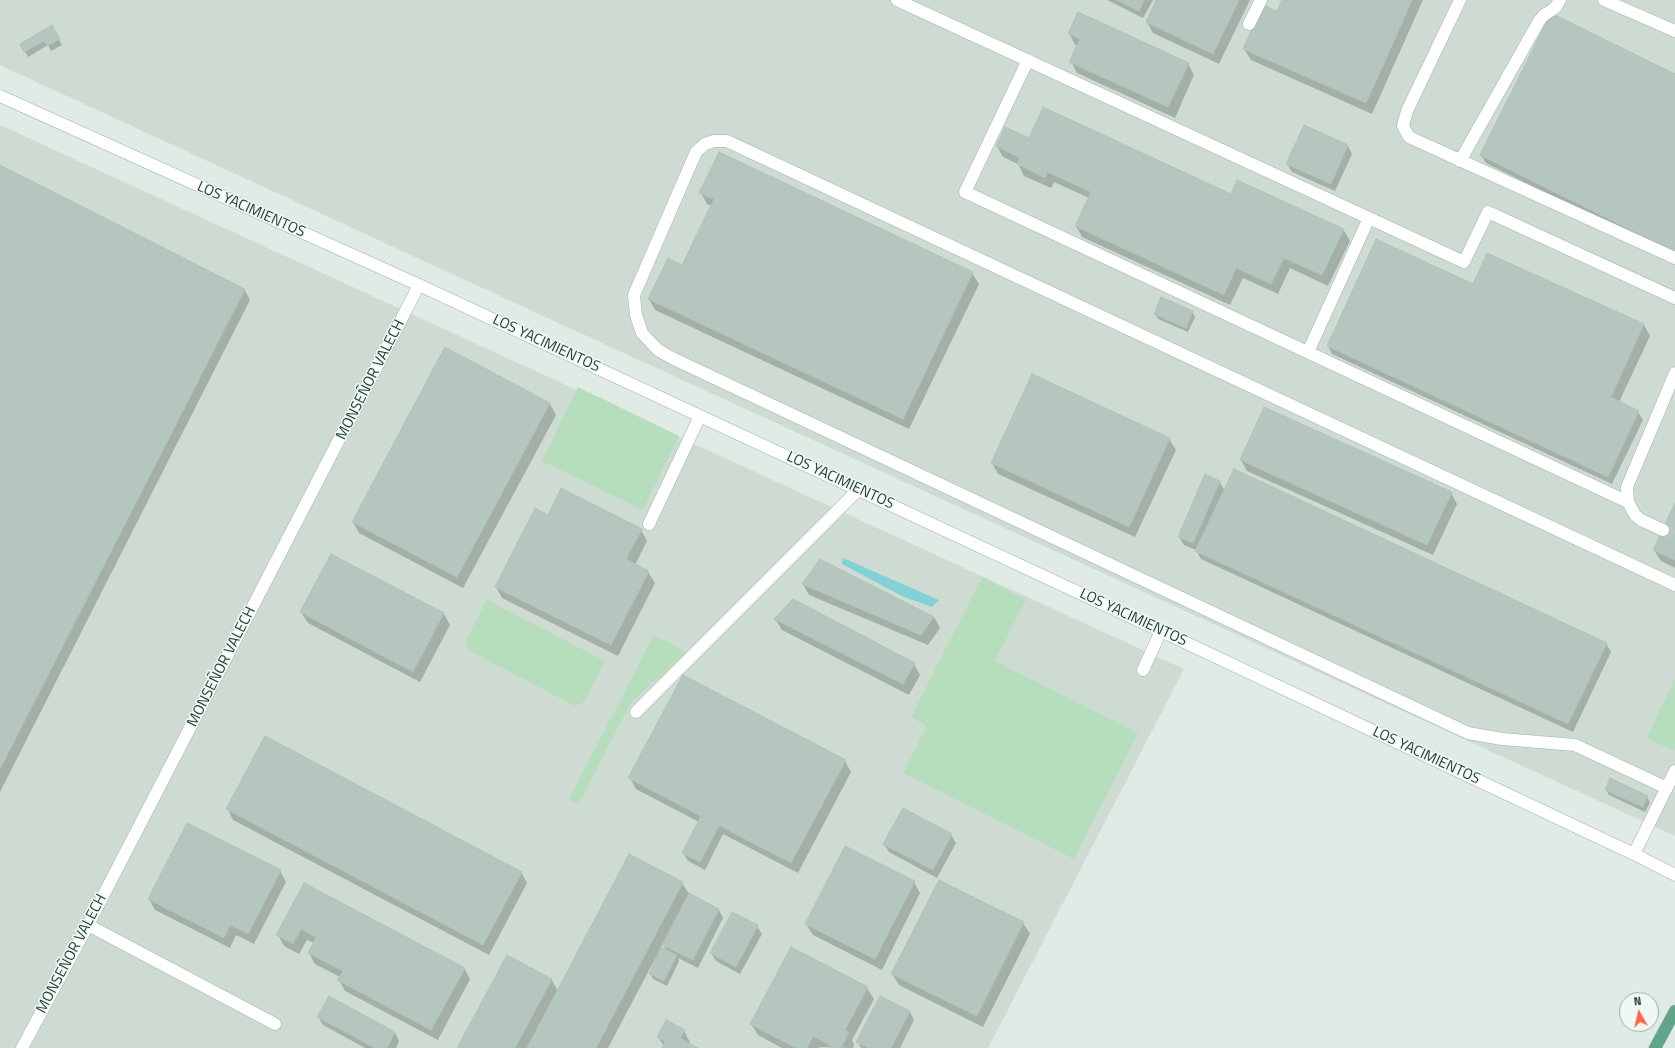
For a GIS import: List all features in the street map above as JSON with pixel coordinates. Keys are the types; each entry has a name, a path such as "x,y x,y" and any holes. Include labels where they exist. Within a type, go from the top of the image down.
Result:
{"main road":[{"path":"1655,1048 1675,1011"}],"street":[{"path":"897,0 1464,262 1488,212 1675,298"},
{"path":"1249,24 1261,0"},
{"path":"1460,0 1407,110 1403,126 1409,137 1675,258"},
{"path":"1460,161 1539,21 1544,15 1555,8 1560,0"},
{"path":"1604,0 1675,31"},
{"path":"1028,60 965,192 1628,502"},
{"name":"LOS YACIMIENTOS","path":"0,96 419,286 700,416 1161,631 1634,854 1675,875"},
{"path":"1667,788 1575,745 1502,739 1468,733 672,358 658,350 642,333 636,315 634,295 696,152 705,144 714,141 727,141 1675,585"},
{"path":"1308,352 1369,218"},
{"name":"MONSEÑOR VALECH","path":"22,1048 88,925 419,286"},
{"path":"1663,530 1642,520 1631,509 1628,502 1627,487 1675,373"},
{"path":"648,524 700,416"},
{"path":"636,712 858,490"},
{"path":"1143,670 1161,631"},
{"path":"1634,854 1675,771"},
{"path":"88,925 275,1024"}],"shaded area":[{"path":"0,0 1675,0 1675,836 0,65"},
{"path":"0,125 1184,669 988,1048 0,1048"}],"green space":[{"path":"578,387 679,436 643,510 542,461"},
{"path":"982,577 1026,600 995,661 1138,733 1074,859 903,773 927,726 911,717"},
{"path":"487,600 605,661 584,702 575,706 468,650 466,640"},
{"path":"654,635 686,652 630,704 579,804 569,799"},
{"path":"1675,678 1675,748 1674,751 1647,738"}],"water":[{"path":"843,558 939,600 932,607 904,597 842,564"}],"building":[{"path":"1117,0 1144,0 1139,11"},
{"path":"1156,0 1239,0 1213,54 1146,22"},
{"path":"1282,0 1412,0 1386,59 1277,11"},
{"path":"1263,5 1386,59 1366,103 1243,49"},
{"path":"1078,12 1189,63 1168,107 1069,62 1080,39 1068,34"},
{"path":"1551,13 1675,74 1675,252 1480,155"},
{"path":"52,25 60,39 47,46 44,41 24,52 20,44"},
{"path":"1043,107 1231,194 1237,180 1344,229 1322,275 1284,258 1271,284 1236,268 1224,295 1075,226 1091,192 1047,172 1045,178 1017,164 1020,158 996,146 1005,127 1029,138"},
{"path":"1304,125 1348,145 1331,184 1286,164"},
{"path":"719,152 973,272 903,419 648,299 668,258 682,265 714,199 699,193"},
{"path":"0,165 245,289 0,769"},
{"path":"1376,239 1473,284 1487,253 1644,324 1611,397 1357,281"},
{"path":"1357,281 1639,411 1608,477 1327,346"},
{"path":"1161,297 1193,311 1186,328 1154,314"},
{"path":"445,347 550,403 457,577 352,522"},
{"path":"1032,374 1170,438 1129,527 991,463"},
{"path":"1264,407 1452,492 1427,545 1240,460"},
{"path":"1234,469 1607,643 1568,724 1195,551"},
{"path":"1205,474 1220,481 1193,543 1178,537"},
{"path":"561,488 642,529 626,559 649,571 611,645 495,587 535,508 548,515"},
{"path":"1675,503 1675,560 1653,550"},
{"path":"331,554 444,613 413,672 300,612"},
{"path":"820,559 934,617 921,635 802,584"},
{"path":"793,599 915,663 903,684 774,619"},
{"path":"683,675 846,760 791,863 628,778"},
{"path":"265,736 522,872 483,945 226,809"},
{"path":"1610,778 1648,796 1643,807 1605,790"},
{"path":"903,808 952,834 933,870 883,844"},
{"path":"701,816 719,826 700,862 682,853"},
{"path":"187,823 281,870 248,934 230,925 224,938 148,899"},
{"path":"845,846 915,881 875,959 805,924"},
{"path":"629,854 683,882 596,1048 527,1048"},
{"path":"939,880 1024,922 977,1016 891,974"},
{"path":"304,883 465,968 431,1030 337,980 343,971 308,953 316,937 301,929 293,944 276,935"},
{"path":"689,893 719,909 693,960 662,945"},
{"path":"732,912 758,925 736,967 710,953"},
{"path":"661,947 677,955 664,981 649,974"},
{"path":"791,947 868,987 845,1030 849,1032 841,1048 835,1048 813,1036 807,1048 796,1048 750,1024"},
{"path":"507,955 552,979 515,1048 457,1048"},
{"path":"329,996 395,1032 387,1048 375,1048 317,1017"},
{"path":"880,996 910,1011 891,1048 869,1048 856,1042"},
{"path":"666,1020 685,1030 680,1038 698,1048 662,1048 665,1041 657,1037"}],"tunnel":[{"path":"1663,530 1675,536"}]}
